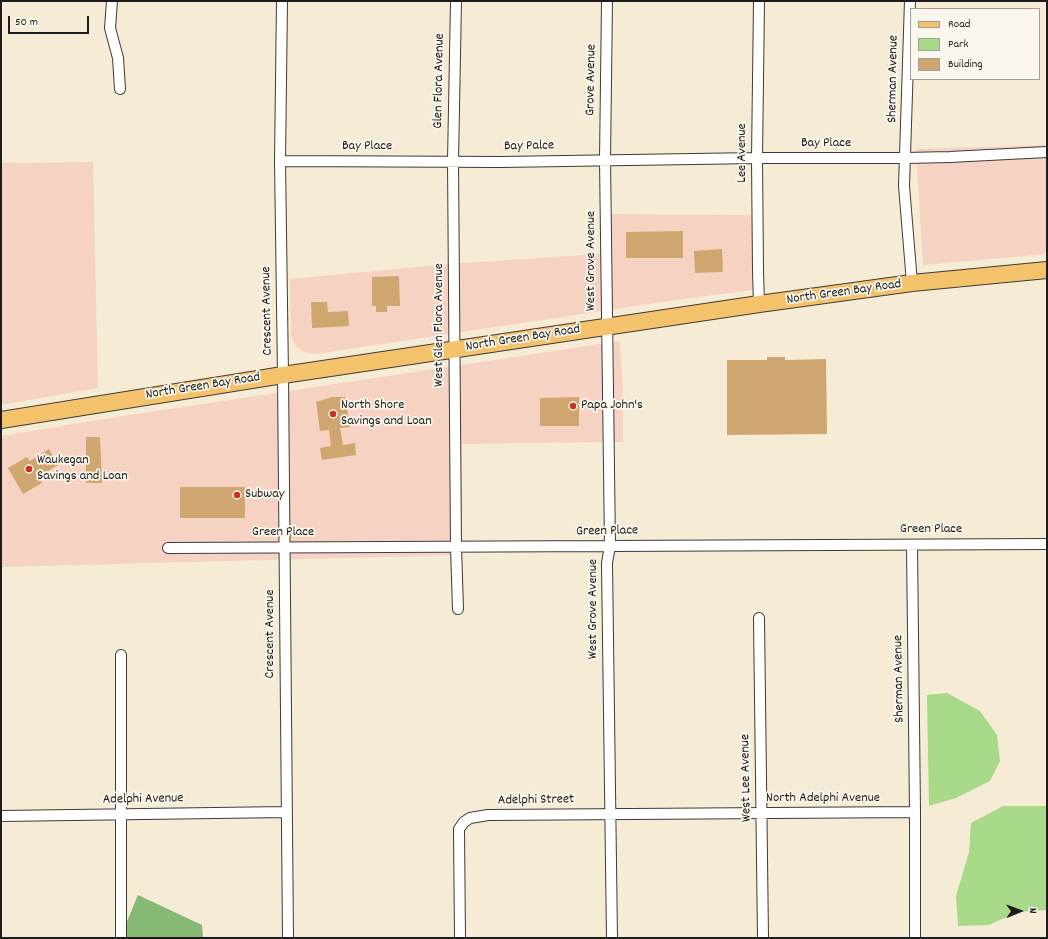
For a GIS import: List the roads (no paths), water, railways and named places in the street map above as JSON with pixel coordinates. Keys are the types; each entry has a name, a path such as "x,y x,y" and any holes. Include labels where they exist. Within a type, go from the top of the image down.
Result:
{"main road":[{"name":"North Green Bay Road","path":"1,420 283,375 759,304 912,283 1047,270"}],"street":[{"path":"112,1 110,28 118,58 120,89"},
{"name":"Crescent Avenue","path":"282,1 280,161 288,938"},
{"name":"Glen Flora Avenue","path":"453,161 456,1"},
{"name":"Grove Avenue","path":"605,160 607,1"},
{"name":"Lee Avenue","path":"759,1 757,158 759,304"},
{"name":"Sherman Avenue","path":"910,1 904,186 912,283"},
{"name":"Bay Place","path":"605,160 906,158 1047,152"},
{"name":"Bay Palce","path":"453,161 501,162 605,160"},
{"name":"West Grove Avenue","path":"605,160 610,546 607,563 612,938"},
{"name":"Bay Place","path":"280,161 453,161"},
{"name":"West Glen Flora Avenue","path":"453,161 456,547 458,609"},
{"name":"Green Place","path":"168,548 1047,544"},
{"name":"Sherman Avenue","path":"912,545 915,938"},
{"name":"West Lee Avenue","path":"759,618 763,938"},
{"path":"121,655 121,938"},
{"name":"Adelphi Avenue","path":"1,816 286,812"},
{"name":"North Adelphi Avenue","path":"610,814 915,812"},
{"name":"Adelphi Street","path":"460,938 459,829 464,822 470,818 488,815 610,814"}],"place":[{"name":"Papa John's","path":"573,406"},
{"name":"North Shore Savings and Loan","path":"333,414"},
{"name":"Waukegan Savings and Loan","path":"29,469"},
{"name":"Subway","path":"237,495"}]}
